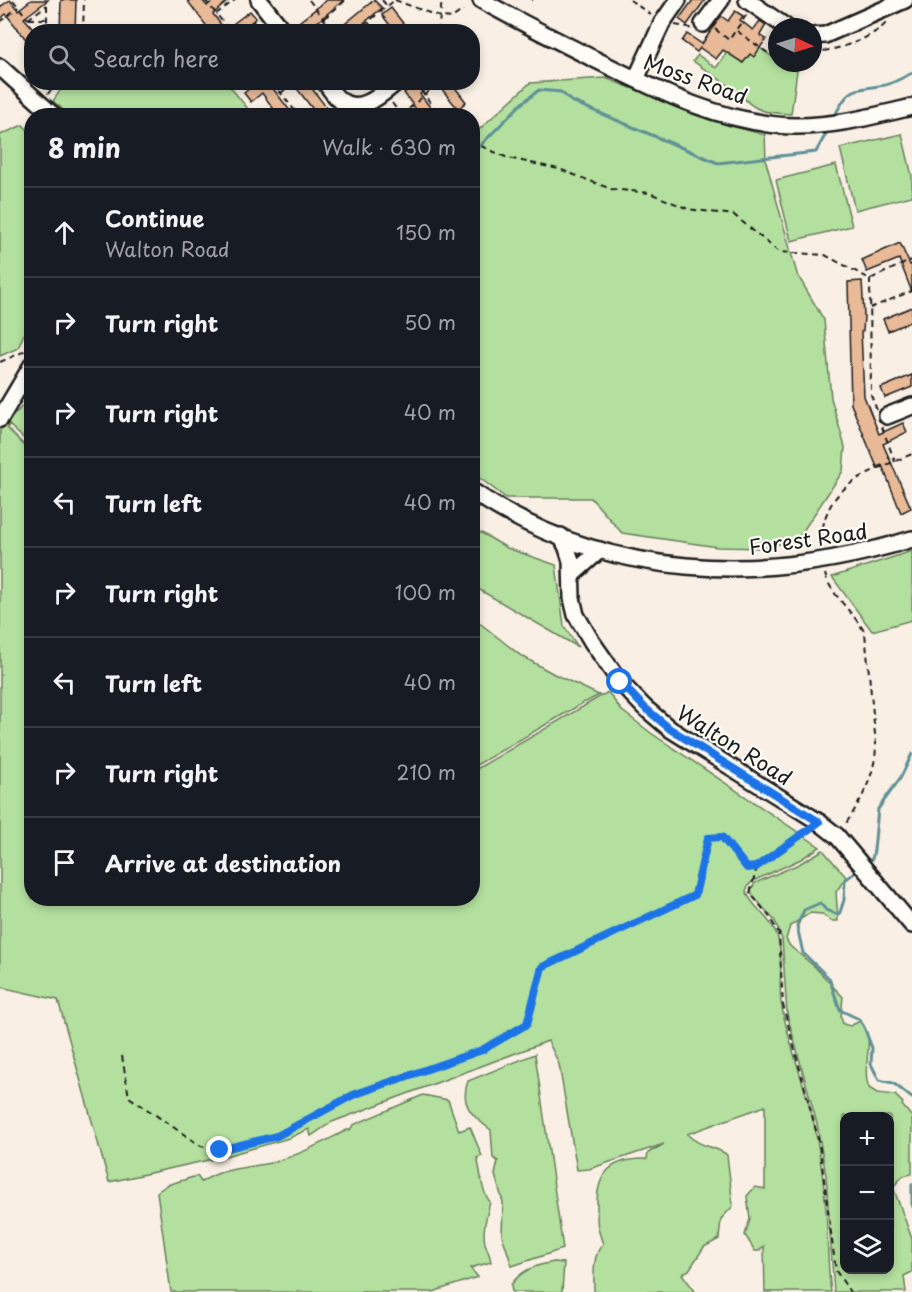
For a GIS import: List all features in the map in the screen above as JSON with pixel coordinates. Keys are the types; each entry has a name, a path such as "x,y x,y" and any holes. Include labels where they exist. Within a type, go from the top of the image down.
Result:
{"street":[{"name":"Moss Road","path":"481,0 521,23 636,80 686,101 734,117 795,126 859,120 912,106"},
{"path":"636,80 662,23 678,0"},
{"path":"703,24 721,0"},
{"path":"747,0 773,18"},
{"path":"822,35 905,0"},
{"path":"268,4 279,24"},
{"path":"0,67 24,89"},
{"path":"25,90 45,108"},
{"path":"331,90 340,101 355,105 370,102 386,90"},
{"path":"0,419 24,378"},
{"path":"887,417 912,406"},
{"name":"Forest Road","path":"480,496 523,521 561,536 600,550 672,565 748,569 818,562 868,552 912,539"},
{"name":"Walton Road","path":"561,536 570,555 572,598 576,615 620,682 670,729 819,822 837,836 912,925"},
{"path":"572,575 600,550"}],"path":[{"path":"13,0 28,19"},
{"path":"47,0 47,24"},
{"path":"83,24 84,0"},
{"path":"205,0 224,24"},
{"path":"216,14 235,0"},
{"path":"309,0 328,24"},
{"path":"318,24 346,0"},
{"path":"382,0 387,6"},
{"path":"364,24 395,0 440,17 452,18 463,10"},
{"path":"439,24 442,0"},
{"path":"630,0 662,23"},
{"path":"249,24 268,4"},
{"path":"28,19 47,5"},
{"path":"0,22 18,7"},
{"path":"822,52 878,32 891,18"},
{"path":"28,19 47,19"},
{"path":"736,30 768,53"},
{"path":"279,90 293,108"},
{"path":"281,93 284,90"},
{"path":"420,90 435,108"},
{"path":"410,108 430,90"},
{"path":"480,146 508,158 560,169 611,189 650,193 688,209 734,215 779,252 825,255 870,279"},
{"path":"870,279 912,260"},
{"path":"870,279 872,395 895,462"},
{"path":"870,308 912,291"},
{"path":"0,362 24,352"},
{"path":"821,549 821,533 829,506 844,488 872,471 912,454"},
{"path":"825,574 827,582 858,620 865,633 876,744 876,762 872,774 852,815 837,836"},
{"path":"122,1056 129,1097 201,1146 220,1150 277,1136 353,1095 482,1050 527,1024 542,967 695,895 708,838 722,837 747,868 756,867 819,822"},
{"path":"756,867 750,893 769,916 779,934 783,1005 819,1142 836,1270 850,1292"}],"green space":[{"path":"760,48 768,54 768,72 797,72 791,114 758,109 693,61 698,55 716,68 727,52 750,54"},
{"path":"605,78 729,125 765,135 766,162 797,274 824,320 831,398 845,447 843,471 799,537 768,548 718,547 622,533 591,498 506,498 480,478 480,129 530,83"},
{"path":"61,90 233,90 247,108 61,108 53,101"},
{"path":"24,126 24,334 18,348 0,356 0,135"},
{"path":"902,134 912,176 912,196 855,210 840,148"},
{"path":"836,165 852,226 791,241 776,180"},
{"path":"24,404 24,439 9,425 7,428 24,445 24,906 480,906 480,767 608,692 621,710 651,733 820,847 801,859 753,881 746,891 774,929 779,944 782,1008 815,1128 820,1158 831,1292 765,1292 764,1246 759,1251 755,1251 745,1235 750,1219 747,1196 755,1187 765,1189 765,1106 687,1134 697,1142 727,1155 733,1206 721,1219 719,1239 704,1247 689,1270 682,1274 694,1290 692,1292 594,1292 595,1260 603,1244 598,1226 599,1185 608,1170 615,1165 634,1159 647,1159 648,1153 664,1144 589,1169 577,1170 559,1064 548,1041 332,1122 311,1136 309,1129 289,1138 222,1157 109,1182 58,1000 0,987 0,430"},
{"path":"480,532 507,548 556,565 564,626 578,647 480,590"},
{"path":"912,551 912,620 872,631 832,577"},
{"path":"480,623 520,655 599,695 480,763"},
{"path":"823,850 846,877 836,892 838,921 831,921 822,914 810,913 790,926 786,939 790,946 815,967 843,997 841,1017 843,1024 850,1026 860,1021 865,1028 868,1036 866,1071 869,1088 877,1093 895,1095 912,1117 912,1174 903,1176 894,1186 894,1112 840,1112 840,1274 894,1274 894,1190 912,1239 912,1272 904,1276 906,1292 834,1292 826,1176 817,1124 787,1014 782,939 775,921 753,896 751,890 755,883 799,864"},
{"path":"535,1054 563,1249 512,1266 502,1235 503,1202 495,1175 498,1161 493,1158 491,1130 469,1110 465,1097 468,1081"},
{"path":"423,1095 448,1100 459,1131 470,1127 482,1156 477,1158 483,1187 490,1202 484,1233 491,1262 470,1268 478,1277 433,1292 171,1292 157,1192 167,1185 197,1176 201,1182 228,1170 274,1162 293,1156 350,1130 353,1125"},
{"path":"554,1262 564,1263 562,1292 512,1292 511,1285 524,1272"}],"building":[{"path":"10,0 18,10 31,0 48,0 24,18 29,24 24,24 24,37 6,14 0,19 0,7"},
{"path":"61,0 76,0 75,24 60,24"},
{"path":"187,0 202,0 207,6 214,0 229,0 213,14 220,24 205,24"},
{"path":"327,0 344,0 315,24 297,24"},
{"path":"374,0 382,8 365,24 345,24"},
{"path":"693,0 705,0 687,25 679,19"},
{"path":"391,8 404,24 389,24 382,15"},
{"path":"250,11 256,18 249,24 233,24"},
{"path":"735,11 743,16 740,20 753,30 760,21 766,25 760,35 766,39 754,57 750,54 743,63 723,50 716,59 700,48 697,52 682,41 687,34 702,44 721,16 728,21"},
{"path":"248,90 274,90 288,108 273,108 262,93 251,102 244,93"},
{"path":"298,90 313,90 327,108 312,108"},
{"path":"408,90 425,90 420,94 431,108 415,108 404,93"},
{"path":"443,90 457,90 466,102 457,108"},
{"path":"900,243 910,265 912,264 912,292 899,259 867,272 862,260"},
{"path":"862,281 864,316 861,332 864,396 879,434 903,423 907,432 883,444 911,508 901,513 882,465 877,467 851,404 848,282"},
{"path":"912,307 912,321 888,331 883,319"},
{"path":"912,375 912,387 885,398 881,388"}],"waterway":[{"path":"833,119 844,100 853,92 888,84 912,73"},
{"path":"480,146 521,104 539,90 561,92 571,101 718,163 816,152 828,130"},
{"path":"865,864 872,859 878,809 901,777 912,754"},
{"path":"858,870 845,880 844,900 839,915 826,910 820,903 804,910 797,926 803,953 829,978 840,1010 859,1019 864,1027 872,1048 871,1064 879,1080 893,1083 912,1098"},
{"path":"912,1184 912,1206"}],"route":[{"path":"220,1150 277,1136 353,1095 482,1050 527,1024 542,967 695,895 708,838 722,837 747,868 756,867 819,822 670,729 620,682"}]}
